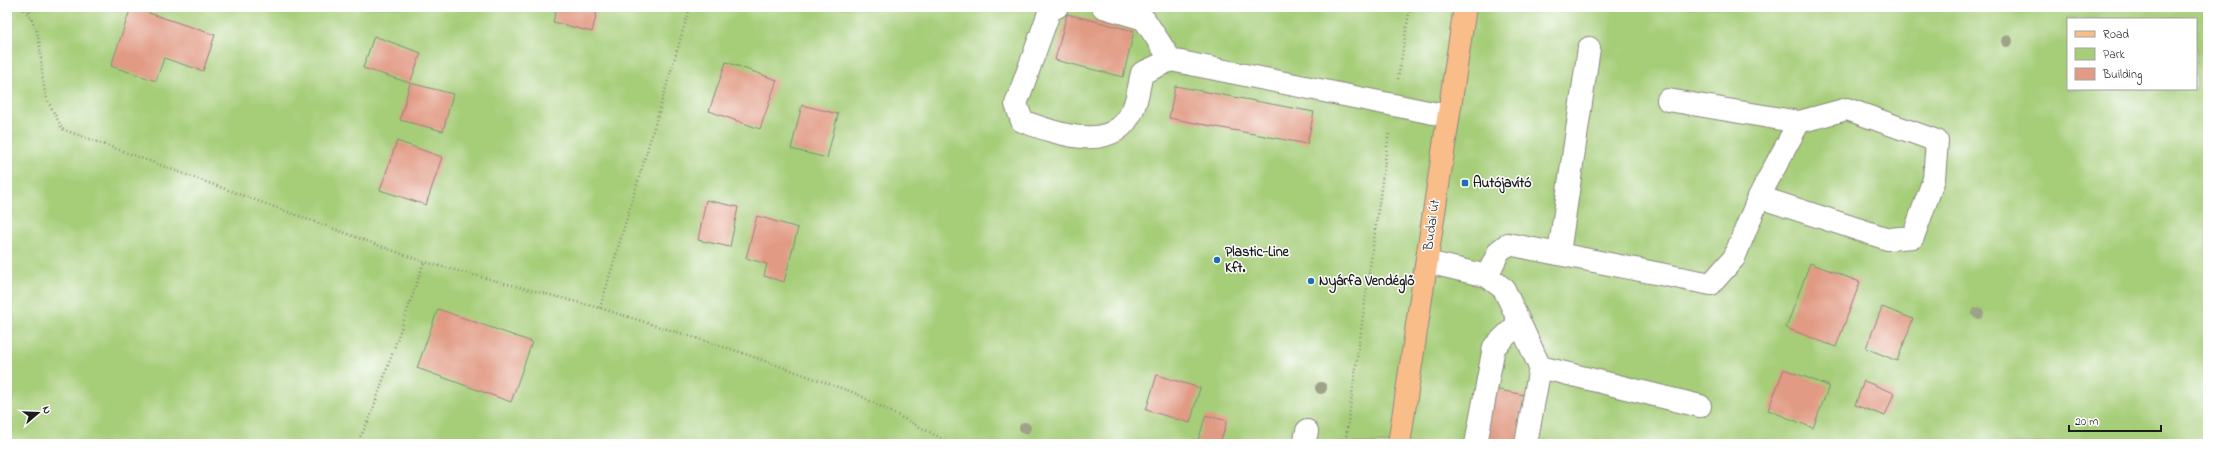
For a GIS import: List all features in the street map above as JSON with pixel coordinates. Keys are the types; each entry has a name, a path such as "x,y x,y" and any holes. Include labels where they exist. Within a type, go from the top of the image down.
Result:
{"main road":[{"name":"Budai út","path":"1399,444 1465,7"}],"lane":[{"path":"1057,7 1050,10 1016,104 1022,122 1054,133 1094,138 1116,132 1133,110 1142,73 1171,60 1448,116"},
{"path":"1103,7 1144,19 1171,60"},
{"path":"1559,253 1589,48"},
{"path":"1668,100 1799,122 1848,109 1937,141 1934,179 1913,237 1888,239 1759,197"},
{"path":"1487,276 1499,251 1508,244 1711,284 1734,258 1759,197 1799,122"},
{"path":"1427,262 1487,276 1504,289 1540,367 1526,444"},
{"path":"1476,444 1494,347 1519,323"},
{"path":"1540,367 1700,406"}],"path":[{"path":"21,7 29,14"},
{"path":"29,7 29,14 41,48 45,92 62,129 424,262 600,308 737,351 855,394 952,444"},
{"path":"600,308 690,7"},
{"path":"1345,444 1382,173 1410,7"},
{"path":"357,444 371,415 424,262"}],"green space":[{"path":"7,7 2208,7 2208,444 7,444"}],"building":[{"path":"131,7 215,35 203,71 164,58 156,81 111,66"},
{"path":"557,7 598,7 592,32 553,22"},
{"path":"1067,14 1134,31 1123,77 1055,60"},
{"path":"374,36 421,53 410,83 363,68"},
{"path":"726,62 777,80 760,129 709,111"},
{"path":"410,83 453,94 443,131 400,120"},
{"path":"1175,86 1314,112 1307,144 1169,118"},
{"path":"802,105 838,114 827,158 791,149"},
{"path":"397,141 442,157 426,205 380,190"},
{"path":"706,200 738,207 730,247 698,240"},
{"path":"757,216 798,228 784,282 764,276 767,264 746,258"},
{"path":"1810,263 1860,282 1836,347 1786,328"},
{"path":"1882,307 1913,319 1897,361 1866,348"},
{"path":"438,309 532,342 511,402 417,368"},
{"path":"1784,369 1829,386 1813,428 1768,410"},
{"path":"1157,375 1200,388 1190,423 1146,410"},
{"path":"1864,381 1894,393 1885,416 1855,405"},
{"path":"1494,389 1525,395 1516,444 1483,444"},
{"path":"1206,415 1227,421 1220,444 1197,444"}],"place":[{"name":"Autójavító","path":"1465,183"},
{"name":"Plastic-Line Kft.","path":"1217,260"},
{"name":"Nyárfa Vendéglő","path":"1311,281"}]}
